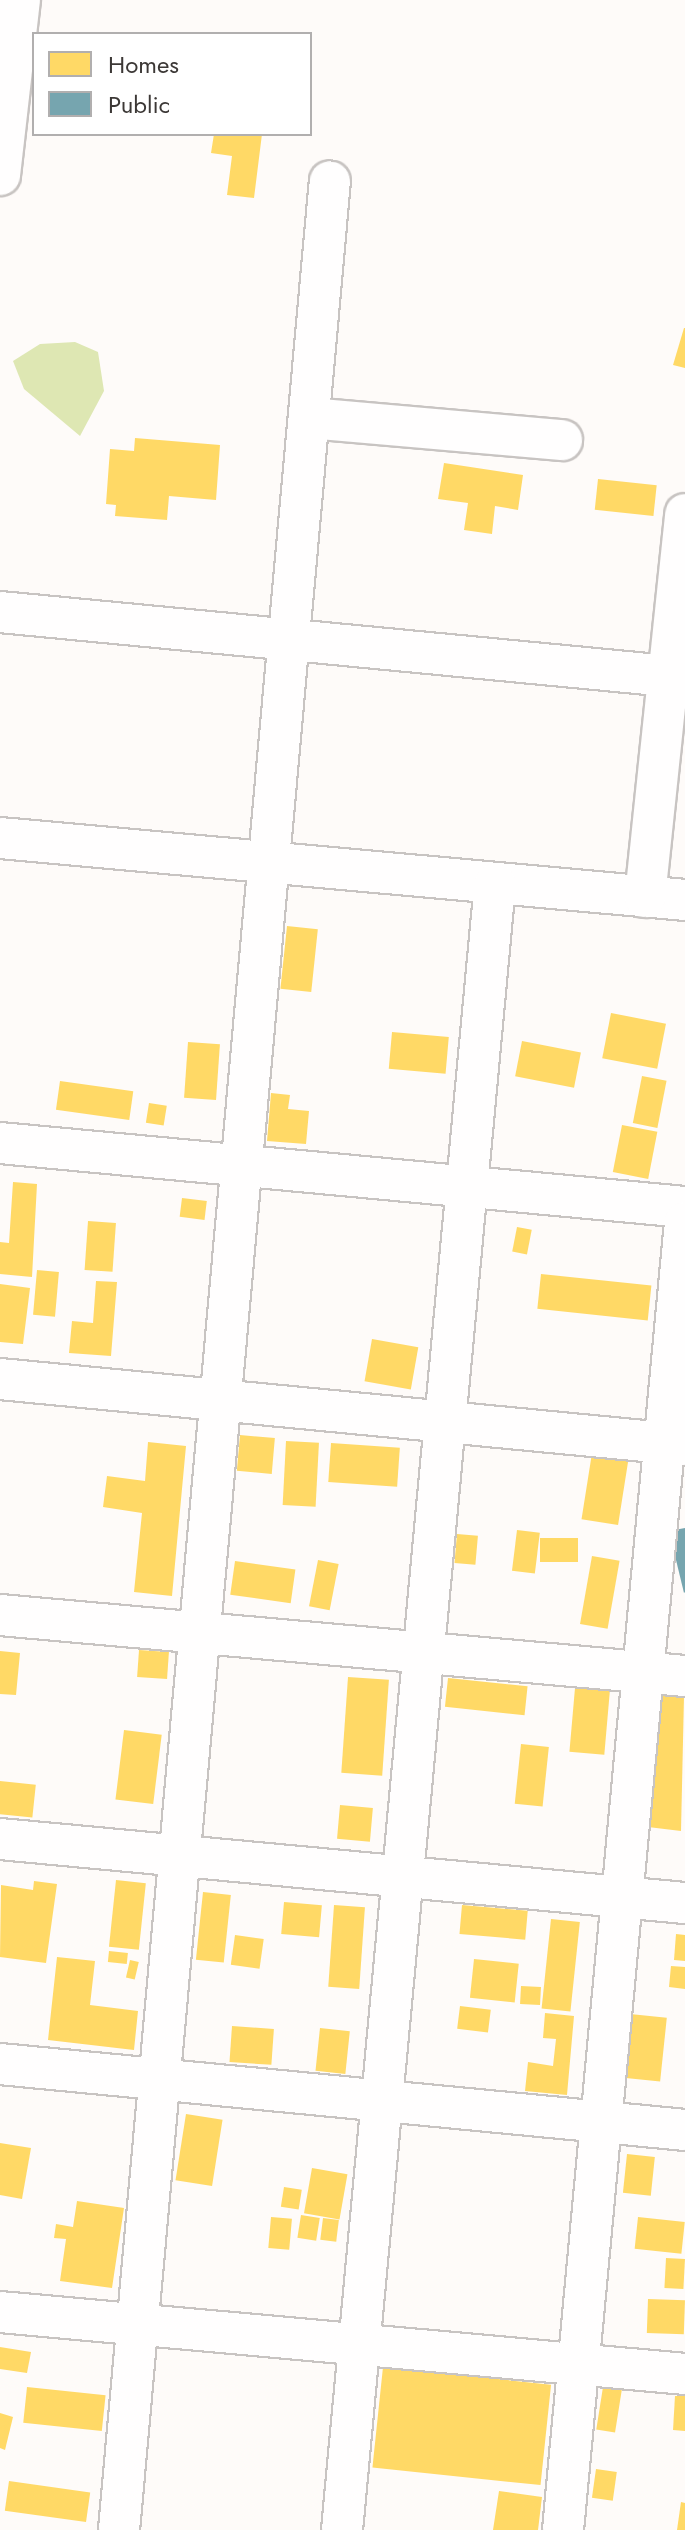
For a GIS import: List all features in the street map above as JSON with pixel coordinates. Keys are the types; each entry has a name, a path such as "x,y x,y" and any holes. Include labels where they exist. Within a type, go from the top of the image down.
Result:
{"street":[{"path":"0,175 20,0"},
{"path":"119,2530 330,181"},
{"path":"309,418 562,440"},
{"path":"645,897 685,514"},
{"path":"0,612 668,676"},
{"path":"0,838 685,900"},
{"path":"342,2530 495,884"},
{"path":"0,1143 685,1207"},
{"path":"563,2530 643,1672 675,1444 685,1223"},
{"path":"0,1379 675,1444"},
{"path":"0,1615 685,1676"},
{"path":"0,1839 685,1903"},
{"path":"0,2064 685,2130"},
{"path":"0,2312 685,2374"}],"green space":[{"path":"75,342 98,352 104,391 80,436 24,389 13,361 40,344"}],"building: Homes":[{"path":"214,136 262,136 254,198 227,195 232,156 211,153"},
{"path":"685,328 685,368 673,365"},
{"path":"135,438 220,445 216,500 169,496 167,520 115,516 116,505 106,504 110,449 134,451"},
{"path":"444,463 523,475 518,510 495,506 492,534 464,530 468,503 438,499"},
{"path":"598,479 657,485 653,516 595,510"},
{"path":"287,926 318,929 311,992 280,989"},
{"path":"611,1013 666,1024 657,1069 602,1058"},
{"path":"392,1032 449,1037 446,1074 389,1069"},
{"path":"522,1041 581,1052 574,1088 515,1076"},
{"path":"188,1042 220,1044 216,1100 184,1098"},
{"path":"642,1076 667,1081 657,1128 633,1123"},
{"path":"60,1081 133,1091 129,1120 56,1110"},
{"path":"271,1093 290,1095 288,1109 309,1111 306,1144 267,1141"},
{"path":"149,1103 167,1106 164,1126 146,1123"},
{"path":"622,1125 657,1132 648,1179 613,1172"},
{"path":"13,1182 37,1184 32,1277 0,1274 0,1242 9,1243"},
{"path":"182,1198 207,1201 204,1220 180,1217"},
{"path":"88,1221 116,1223 113,1272 85,1270"},
{"path":"517,1227 532,1230 527,1254 512,1252"},
{"path":"37,1270 59,1272 55,1317 33,1315"},
{"path":"541,1274 651,1286 648,1320 537,1309"},
{"path":"96,1281 117,1282 111,1356 69,1353 72,1321 93,1323"},
{"path":"0,1284 30,1288 23,1344 0,1342"},
{"path":"372,1339 418,1347 411,1390 365,1381"},
{"path":"240,1435 275,1438 272,1474 237,1471"},
{"path":"286,1441 319,1443 316,1507 283,1505"},
{"path":"148,1442 186,1446 172,1596 134,1592 142,1513 103,1507 107,1476 145,1481"},
{"path":"331,1443 400,1448 397,1487 328,1482"},
{"path":"592,1453 629,1459 618,1525 582,1519"},
{"path":"517,1530 540,1533 535,1573 512,1571"},
{"path":"457,1534 478,1536 475,1565 454,1563"},
{"path":"540,1538 578,1538 578,1562 540,1562"},
{"path":"592,1556 620,1561 608,1629 580,1624"},
{"path":"318,1560 339,1564 330,1610 309,1606"},
{"path":"235,1561 295,1569 291,1603 230,1595"},
{"path":"139,1650 169,1652 167,1679 137,1677"},
{"path":"0,1651 20,1653 16,1695 0,1694"},
{"path":"348,1677 389,1680 382,1776 341,1773"},
{"path":"448,1678 528,1686 525,1715 445,1707"},
{"path":"575,1688 610,1691 604,1755 569,1752"},
{"path":"657,1695 684,1696 681,1831 648,1827"},
{"path":"124,1730 162,1735 153,1804 115,1799"},
{"path":"521,1744 549,1747 543,1807 515,1804"},
{"path":"0,1781 36,1785 32,1818 0,1814"},
{"path":"340,1805 373,1808 370,1842 337,1839"},
{"path":"116,1880 146,1883 139,1950 109,1947"},
{"path":"34,1881 57,1884 46,1963 0,1957 1,1885 33,1890"},
{"path":"203,1892 231,1895 224,1963 196,1960"},
{"path":"284,1902 322,1905 319,1937 281,1934"},
{"path":"334,1905 365,1907 359,1989 328,1987"},
{"path":"462,1905 528,1911 525,1940 459,1934"},
{"path":"551,1919 580,1922 570,2012 542,2009"},
{"path":"676,1934 685,1935 685,1961 674,1960"},
{"path":"235,1935 264,1939 260,1969 231,1965"},
{"path":"109,1951 128,1953 127,1964 108,1962"},
{"path":"57,1957 95,1961 90,2005 138,2011 134,2050 48,2040"},
{"path":"474,1959 519,1964 515,2002 470,1998"},
{"path":"130,1960 139,1962 135,1980 126,1978"},
{"path":"671,1966 685,1967 685,1989 669,1987"},
{"path":"521,1986 541,1987 540,2005 520,2004"},
{"path":"460,2006 491,2010 488,2033 457,2029"},
{"path":"545,2013 574,2016 567,2095 525,2091 528,2062 553,2066 556,2039 543,2038"},
{"path":"630,2014 667,2018 660,2082 623,2078"},
{"path":"232,2026 274,2029 271,2065 229,2062"},
{"path":"320,2028 350,2031 345,2074 316,2071"},
{"path":"186,2114 223,2120 212,2186 176,2180"},
{"path":"0,2143 31,2148 22,2199 0,2195"},
{"path":"627,2154 655,2157 651,2196 623,2193"},
{"path":"312,2168 347,2174 339,2220 304,2213"},
{"path":"284,2187 302,2190 299,2210 281,2207"},
{"path":"77,2201 124,2208 112,2288 60,2281 66,2239 54,2238 56,2224 73,2227"},
{"path":"301,2215 320,2218 316,2241 297,2238"},
{"path":"271,2217 292,2219 289,2250 268,2248"},
{"path":"638,2217 685,2222 681,2254 635,2249"},
{"path":"323,2218 339,2220 336,2242 320,2240"},
{"path":"666,2258 685,2259 683,2289 664,2288"},
{"path":"648,2299 685,2300 684,2334 647,2333"},
{"path":"0,2347 31,2352 27,2373 0,2369"},
{"path":"383,2367 551,2385 541,2485 372,2467"},
{"path":"27,2387 106,2395 102,2431 23,2423"},
{"path":"603,2387 622,2390 615,2432 596,2429"},
{"path":"675,2396 685,2396 685,2431 673,2430"},
{"path":"0,2413 13,2417 5,2450 0,2448"},
{"path":"596,2469 617,2472 613,2501 592,2498"},
{"path":"9,2481 90,2492 86,2522 5,2511"},
{"path":"499,2491 542,2497 538,2530 493,2530"},
{"path":"681,2502 685,2503 685,2530 677,2530"}],"building: Public":[{"path":"685,1528 685,1592 684,1593 669,1531"}]}
